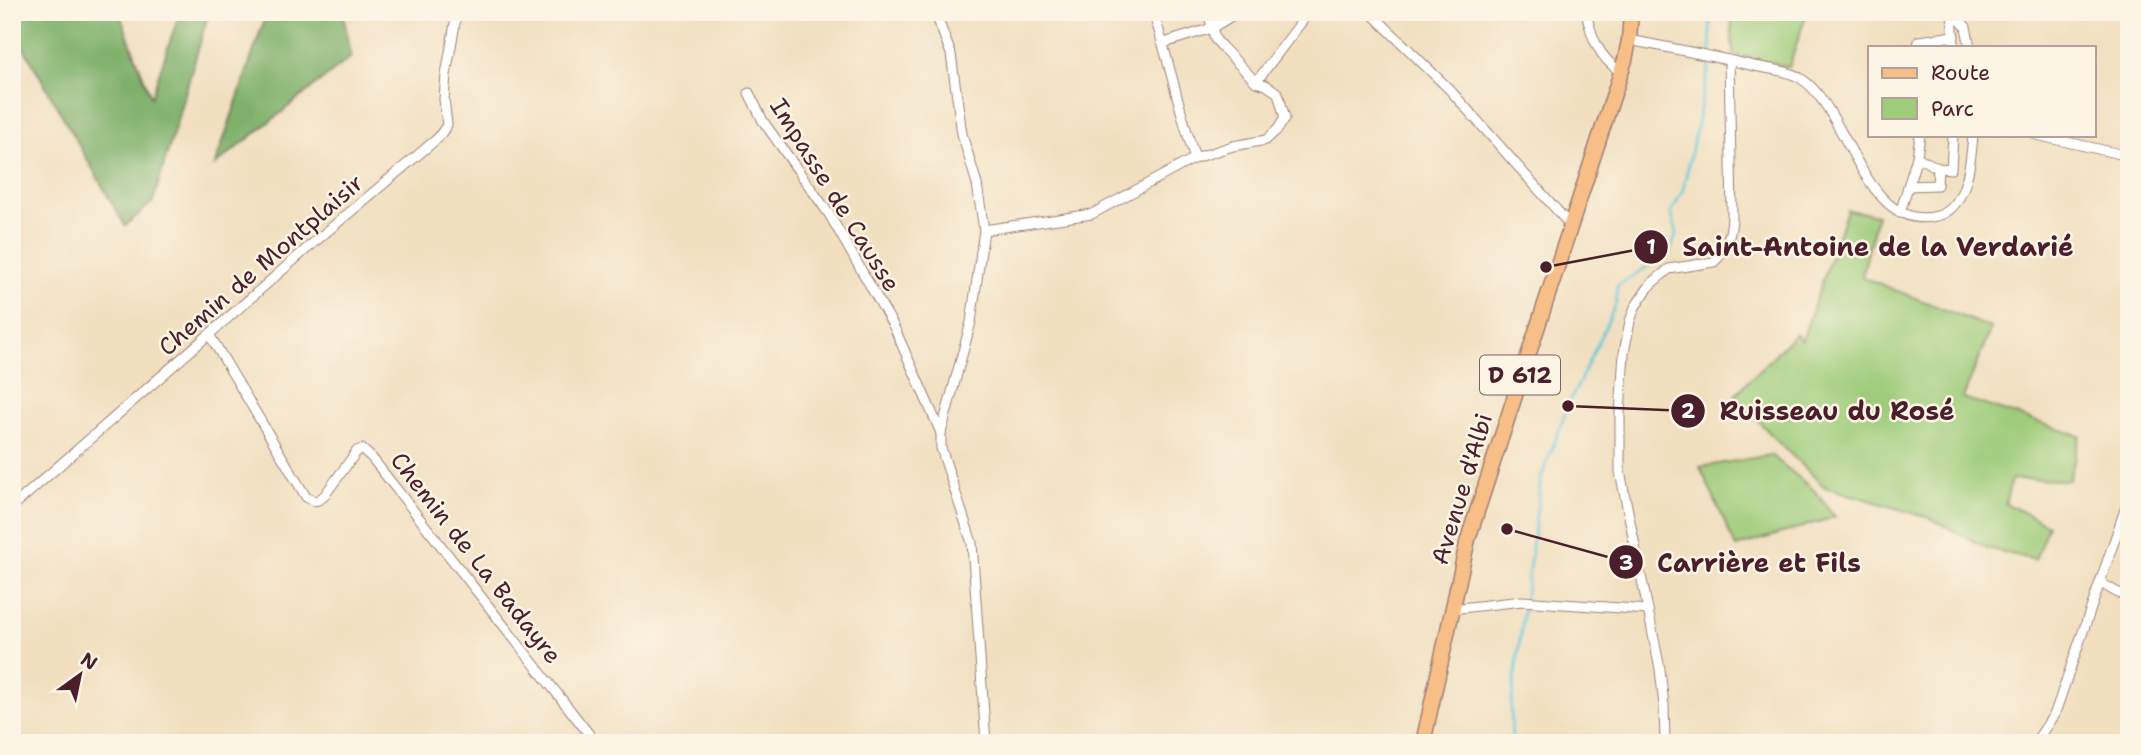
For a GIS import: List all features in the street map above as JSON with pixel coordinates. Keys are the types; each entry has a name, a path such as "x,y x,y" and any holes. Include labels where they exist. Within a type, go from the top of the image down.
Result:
{"main road":[{"name":"Avenue d'Albi","path":"1423,743 1468,539 1620,71 1629,40 1631,12"}],"street":[{"name":"Chemin de Montplaisir","path":"12,507 444,131 447,116 444,99 446,75 457,12"},
{"path":"935,12 951,54 962,134 977,184 984,230 971,322 941,433 941,449 972,543 986,743"},
{"path":"1153,12 1164,43 1179,112 1195,158"},
{"path":"984,230 1092,214 1195,158 1233,146 1266,140 1278,130 1284,118 1278,93 1256,82 1215,39 1208,12"},
{"path":"1164,43 1212,28 1238,12"},
{"path":"1256,82 1309,12"},
{"path":"1370,12 1450,90 1571,226"},
{"path":"1586,12 1596,46 1608,62 1620,71"},
{"path":"1953,12 1954,46"},
{"path":"1953,12 1966,27 1970,46"},
{"path":"1918,46 1919,41 1954,36"},
{"path":"1629,40 1793,75 1809,84 1828,110 1871,184 1900,212 1915,218 1944,214 1952,207 1970,169 1973,136"},
{"path":"1665,743 1662,684 1620,472 1624,353 1635,307 1651,284 1661,274 1679,266 1714,262 1729,237 1732,214 1729,60"},
{"name":"Impasse de Causse","path":"749,93 763,121 829,214 894,327 941,433"},
{"path":"1900,212 1917,157 1920,136"},
{"path":"1917,157 1938,168 1951,169 1953,136"},
{"path":"2040,136 2129,156"},
{"path":"1908,186 1937,185 1938,168"},
{"name":"Chemin de La Badayre","path":"209,334 306,497 313,501 324,496 357,451 362,449 427,526 596,743"},
{"path":"2035,743 2056,713 2129,498"},
{"path":"2101,583 2118,593 2129,595"},
{"path":"1452,609 1524,602 1648,610"}],"green space":[{"path":"12,12 119,12 151,97 180,12 209,12 153,202 125,226 12,27"},
{"path":"267,12 343,12 351,57 215,165"},
{"path":"1731,12 1807,12 1789,67 1733,54"},
{"path":"1847,210 1877,215 1862,277 1991,328 1963,398 2080,436 2069,480 2012,479 2005,503 2048,525 2035,560 1987,548 1930,518 1825,487 1775,439 1735,395 1795,334 1802,340"},
{"path":"1771,455 1814,490 1835,517 1736,547 1700,467"}],"waterway":[{"path":"1512,743 1511,707 1541,478 1568,406 1616,304 1617,286 1670,252 1677,232 1671,213 1683,190 1711,58 1710,12"}],"place":[{"name":"Saint-Antoine de la Verdarié","path":"1546,267"},
{"name":"Ruisseau du Rosé","path":"1568,406"},
{"name":"Carrière et Fils","path":"1507,529"}]}
